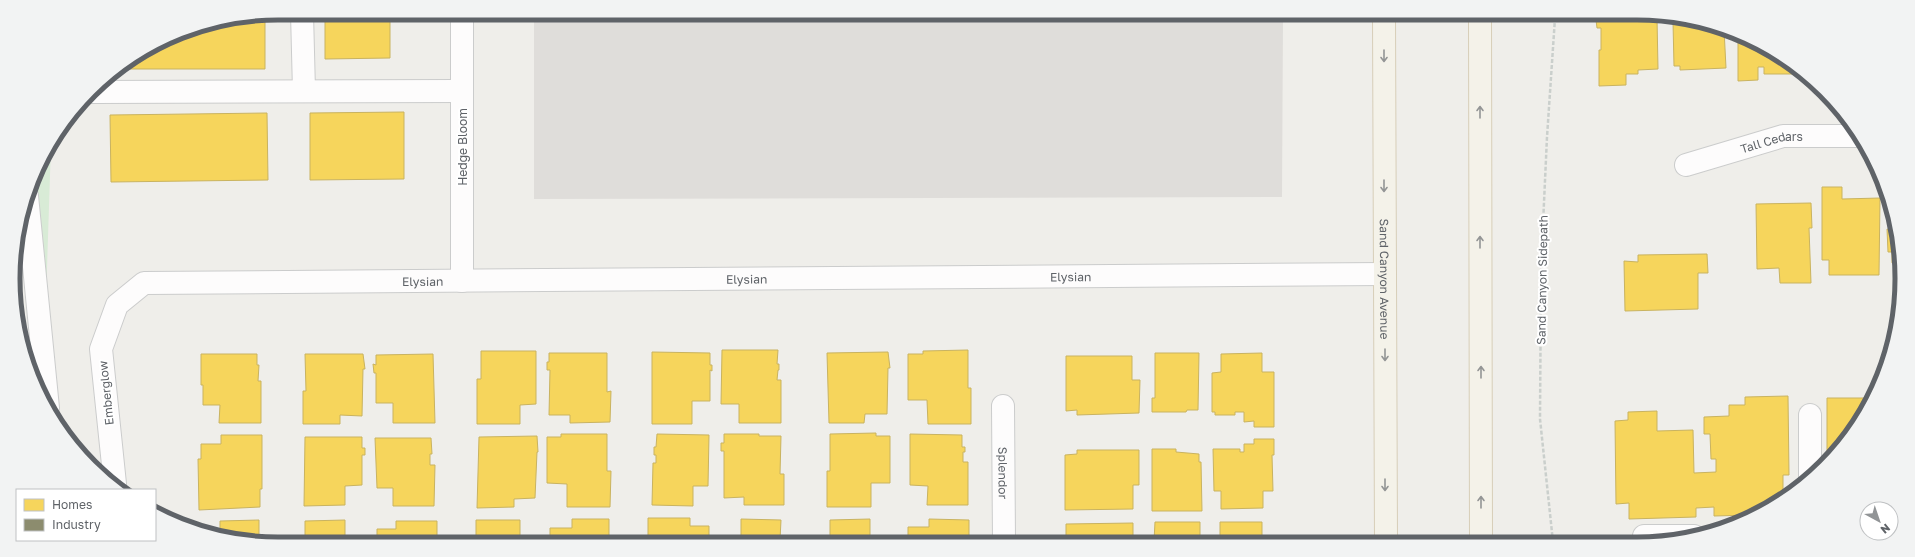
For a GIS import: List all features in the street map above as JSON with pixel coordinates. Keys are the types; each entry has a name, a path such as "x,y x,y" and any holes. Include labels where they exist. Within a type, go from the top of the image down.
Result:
{"main road":[{"name":"Sand Canyon Avenue","path":"1384,20 1386,537"},
{"path":"1480,20 1481,537"}],"street":[{"path":"302,20 304,91"},
{"name":"Hedge Bloom","path":"462,20 462,281"},
{"path":"100,92 462,91"},
{"name":"Tall Cedars","path":"1686,165 1783,136 1852,136"},
{"path":"29,213 46,392"},
{"name":"Elysian","path":"117,305 144,284 1385,274"},
{"name":"Emberglow","path":"114,478 101,349 117,305"},
{"name":"Splendor","path":"1003,406 1004,537"},
{"path":"1810,415 1810,470"}],"path":[{"name":"Sand Canyon Sidepath","path":"1552,537 1540,419 1541,268 1547,137 1555,20"}],"shaded area":[{"path":"534,20 1283,20 1282,197 534,199"}],"green space":[{"path":"51,157 44,361 30,207 40,180"}],"building: Homes":[{"path":"325,20 390,20 390,58 325,59"},
{"path":"1596,20 1657,21 1658,69 1638,70 1638,74 1626,74 1626,85 1599,86 1599,50 1601,50 1601,28 1597,28"},
{"path":"265,21 265,69 127,69 164,47 195,34 228,25"},
{"path":"1673,23 1703,29 1724,36 1726,68 1680,70 1680,66 1674,66"},
{"path":"1738,41 1766,55 1795,74 1764,74 1764,67 1758,67 1758,80 1738,81"},
{"path":"404,112 404,179 310,180 310,113"},
{"path":"267,113 268,180 111,182 110,115"},
{"path":"1822,187 1842,187 1842,199 1880,198 1879,275 1829,275 1829,260 1822,260"},
{"path":"1811,203 1812,228 1809,228 1811,283 1780,283 1779,268 1757,269 1756,204"},
{"path":"1890,228 1894,263 1892,263 1892,252 1888,252 1887,229 1890,230"},
{"path":"1707,254 1708,273 1698,273 1698,309 1625,311 1624,261 1638,262 1638,255"},
{"path":"722,350 778,350 777,364 779,364 779,370 777,380 781,380 781,423 739,423 739,404 721,404"},
{"path":"968,350 968,388 971,388 971,424 928,424 927,400 908,400 908,354 923,354 923,351"},
{"path":"481,351 536,351 536,404 520,405 520,424 477,424 477,379 481,379"},
{"path":"652,352 710,353 710,365 712,365 712,371 710,370 710,401 692,401 692,424 652,424"},
{"path":"888,352 890,368 888,368 887,414 865,414 864,423 829,423 827,353"},
{"path":"549,353 607,353 607,392 611,391 610,422 570,423 570,415 549,415 550,370 547,370 547,362 549,362"},
{"path":"1155,353 1199,353 1198,410 1187,410 1186,412 1152,412 1152,398 1155,398"},
{"path":"1262,353 1262,372 1274,372 1274,427 1254,427 1254,421 1244,422 1244,412 1235,412 1235,415 1215,415 1215,412 1212,412 1212,373 1221,372 1221,354"},
{"path":"201,354 257,354 257,365 259,365 258,381 261,381 261,423 219,423 220,405 203,405 203,385 201,385"},
{"path":"305,354 363,354 365,369 363,369 362,416 340,415 340,424 303,424 303,391 306,391"},
{"path":"433,354 435,423 393,423 393,403 376,403 376,373 374,373 373,364 376,365 376,355"},
{"path":"1066,356 1132,356 1132,380 1140,380 1139,413 1077,415 1077,410 1066,411"},
{"path":"1788,396 1789,475 1783,475 1783,491 1766,502 1739,515 1714,516 1714,507 1696,508 1696,517 1629,519 1629,503 1616,504 1615,421 1628,420 1628,412 1657,411 1657,431 1693,430 1694,473 1716,472 1716,459 1711,459 1710,434 1704,434 1704,417 1729,416 1729,405 1745,405 1745,397"},
{"path":"1827,398 1865,398 1842,436 1827,453"},
{"path":"876,433 876,436 890,436 890,483 871,483 871,507 827,507 827,471 830,471 830,434"},
{"path":"561,434 607,434 607,471 611,471 610,507 567,507 567,484 547,483 547,437 561,437"},
{"path":"657,434 709,435 708,486 693,486 693,506 652,505 653,463 656,463 654,447 656,447"},
{"path":"724,434 759,434 759,436 781,436 780,474 784,474 784,505 744,505 744,497 724,498 724,451 721,451 721,443 724,443"},
{"path":"910,434 962,435 962,447 965,447 965,452 963,452 963,462 968,462 968,505 927,505 928,486 910,485"},
{"path":"221,435 262,435 262,489 260,489 260,507 199,510 198,459 201,459 201,444 221,444"},
{"path":"537,436 538,452 535,498 514,499 514,507 477,508 479,437"},
{"path":"305,437 362,437 362,448 365,448 365,455 362,455 362,485 345,486 345,505 304,506"},
{"path":"375,438 431,438 432,454 430,454 430,465 435,465 434,506 393,506 393,488 377,488"},
{"path":"1254,439 1274,439 1274,455 1272,455 1273,491 1263,491 1263,508 1221,509 1221,491 1214,491 1213,449 1240,449 1240,452 1244,452 1244,444 1254,444"},
{"path":"1152,449 1176,449 1176,452 1199,454 1199,462 1201,462 1202,511 1152,511"},
{"path":"1077,450 1139,450 1139,485 1133,485 1133,509 1065,510 1065,455 1077,454"},
{"path":"648,518 690,518 690,526 709,526 709,537 648,537"},
{"path":"572,519 609,519 609,537 550,537 550,528 572,528"},
{"path":"741,519 781,520 780,537 741,537"},
{"path":"870,519 870,537 830,537 830,520"},
{"path":"929,519 969,520 969,537 908,537 908,527 929,527"},
{"path":"259,520 259,536 245,535 220,530 220,521"},
{"path":"345,520 345,537 305,537 305,521"},
{"path":"476,520 520,520 520,537 476,537"},
{"path":"396,521 437,521 437,537 377,537 377,529 396,529"},
{"path":"1155,522 1200,522 1200,537 1154,537"},
{"path":"1220,522 1262,522 1262,537 1220,537"},
{"path":"1133,523 1133,537 1066,537 1066,524"}]}
